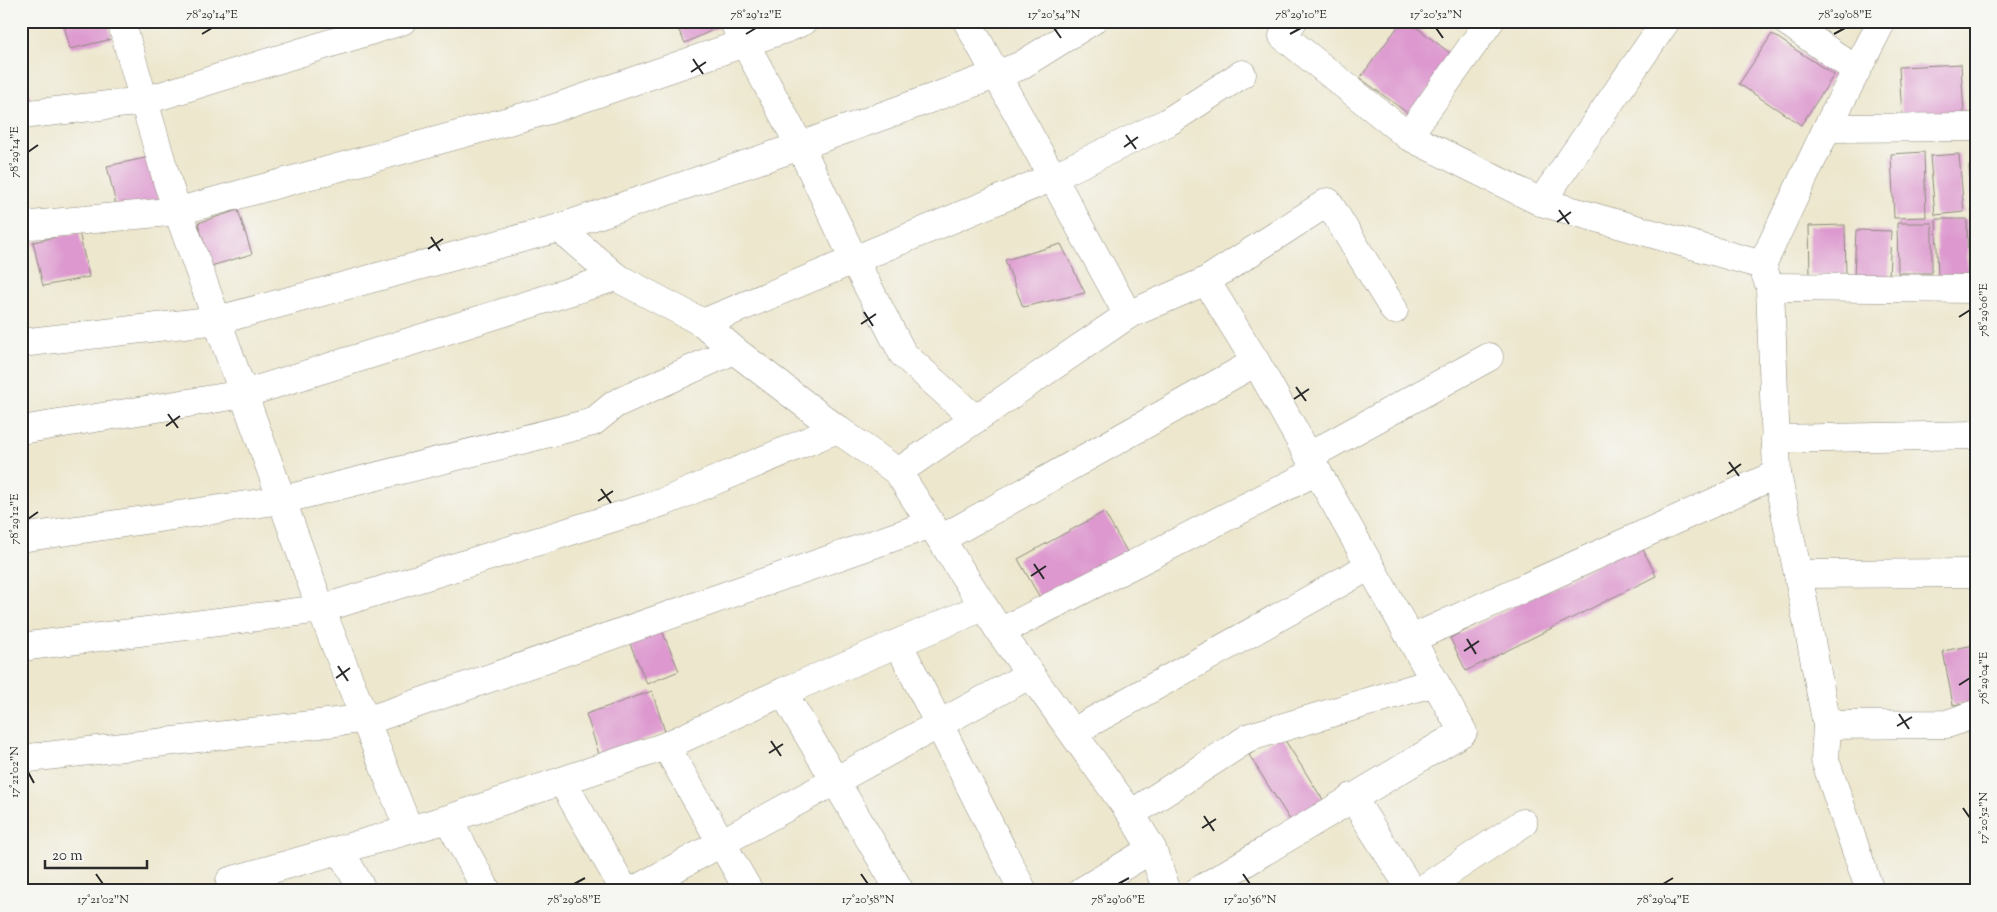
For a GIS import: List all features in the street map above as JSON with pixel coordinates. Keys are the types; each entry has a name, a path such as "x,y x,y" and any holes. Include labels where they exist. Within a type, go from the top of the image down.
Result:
{"street":[{"path":"121,21 168,184 322,609 409,830"},
{"path":"21,115 144,101 402,21"},
{"path":"21,226 179,212 548,110 739,32 804,21"},
{"path":"968,21 1128,315"},
{"path":"21,343 218,320 559,228 800,146 997,75 1020,66 1092,21"},
{"path":"1293,21 1284,36 1408,136 1541,202 1766,276 1976,289"},
{"path":"1408,136 1490,21"},
{"path":"1541,202 1666,21"},
{"path":"1786,21 1856,70"},
{"path":"1870,891 1826,760 1827,725 1777,474 1766,276 1827,128 1882,21"},
{"path":"739,32 800,146 854,260 903,354 975,419"},
{"path":"703,323 1053,177 1168,122 1242,74"},
{"path":"1827,128 1976,127"},
{"path":"898,472 1128,315 1206,281 1328,202 1394,310"},
{"path":"559,228 616,276 703,323 734,350 837,429 898,472 1000,632 1131,814 1152,849 1167,891"},
{"path":"21,430 244,394 616,276"},
{"path":"1198,891 1462,732 1256,362 1206,281"},
{"path":"21,538 282,500 593,422 615,404 734,350"},
{"path":"1000,632 1313,463 1489,357"},
{"path":"21,759 378,717 936,531 1256,362"},
{"path":"21,647 322,609 664,502 837,429"},
{"path":"1775,439 1976,434"},
{"path":"1411,638 1777,474"},
{"path":"1073,732 1370,566"},
{"path":"1798,574 1976,574"},
{"path":"233,891 230,881 448,819 666,746 783,692 983,607"},
{"path":"898,643 1023,891"},
{"path":"633,891 1031,674"},
{"path":"1131,814 1250,736 1435,682"},
{"path":"783,692 900,891"},
{"path":"1827,725 1947,724 1976,714"},
{"path":"666,746 749,891"},
{"path":"562,781 625,891"},
{"path":"1352,797 1412,891"},
{"path":"448,819 486,891"},
{"path":"1420,891 1522,823"},
{"path":"1082,891 1152,849"},
{"path":"340,850 363,891"}],"building":[{"path":"63,21 108,21 112,39 70,49"},
{"path":"674,21 727,21 728,23 685,43"},
{"path":"1402,21 1408,21 1454,56 1410,115 1360,78"},
{"path":"1772,34 1834,75 1801,125 1739,84"},
{"path":"21,62 31,101 21,104"},
{"path":"1961,64 1964,114 1902,117 1899,67"},
{"path":"1924,152 1926,217 1894,218 1891,154"},
{"path":"1959,154 1964,212 1935,215 1930,156"},
{"path":"150,157 159,199 117,209 107,166"},
{"path":"1969,166 1976,166 1976,213 1972,213"},
{"path":"238,210 252,254 211,266 198,223"},
{"path":"1972,215 1976,216 1976,278 1971,277"},
{"path":"1936,219 1967,219 1968,279 1938,280"},
{"path":"1897,223 1932,223 1932,273 1898,273"},
{"path":"1845,225 1846,275 1810,275 1809,226"},
{"path":"1856,230 1891,231 1889,279 1854,277"},
{"path":"79,232 89,277 43,286 33,242"},
{"path":"1061,244 1085,293 1023,307 1005,260"},
{"path":"1104,512 1129,555 1043,603 1018,559"},
{"path":"1640,543 1656,576 1466,671 1450,638"},
{"path":"660,626 679,671 647,684 628,639"},
{"path":"1974,645 1976,701 1953,705 1943,651"},
{"path":"652,691 665,732 599,754 586,714"},
{"path":"1281,734 1323,800 1290,820 1249,755"}]}
